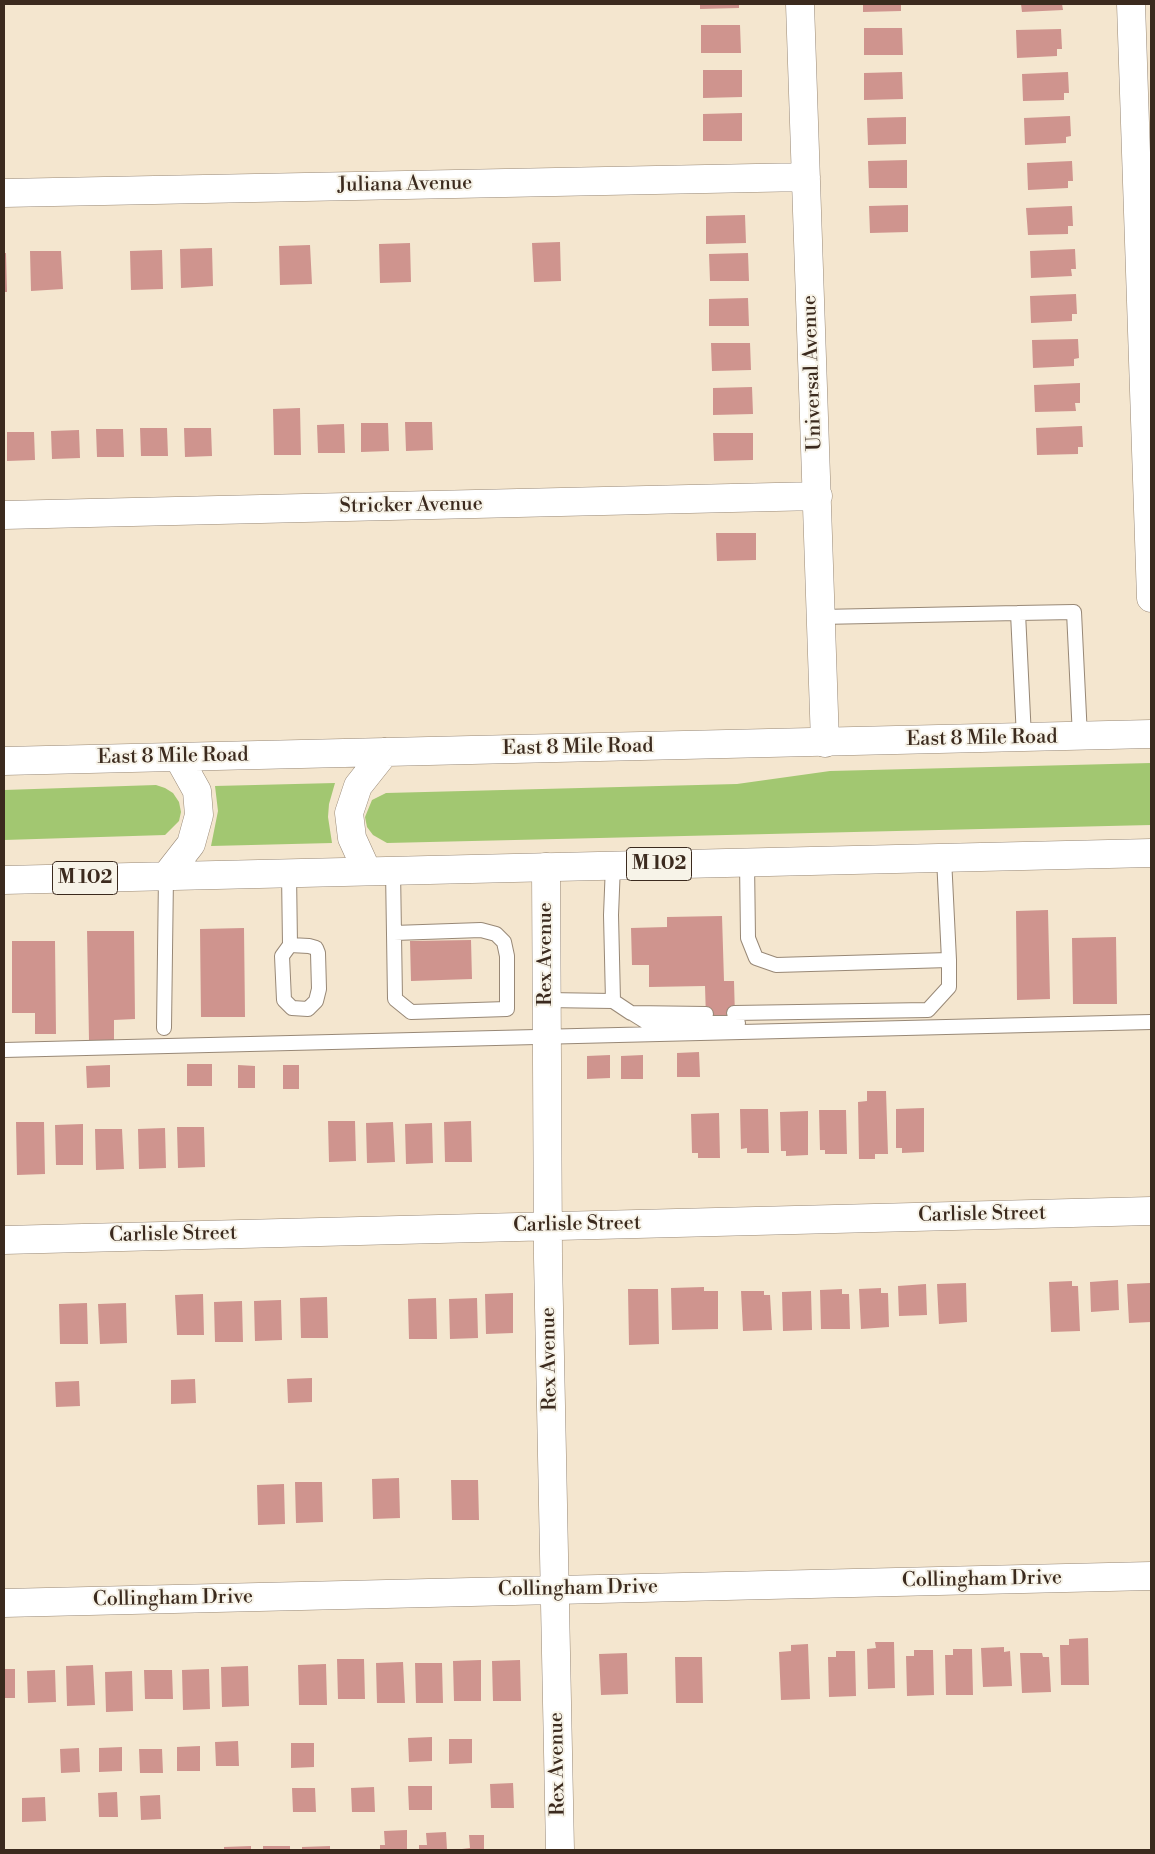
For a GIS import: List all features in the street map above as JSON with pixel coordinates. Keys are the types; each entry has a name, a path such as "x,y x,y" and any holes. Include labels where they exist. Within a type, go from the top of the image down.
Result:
{"main road":[{"name":"Universal Avenue","path":"800,4 825,743"},
{"path":"1131,4 1151,598"},
{"name":"Juliana Avenue","path":"4,193 806,177"},
{"name":"Stricker Avenue","path":"4,515 818,496"},
{"name":"East 8 Mile Road","path":"4,761 1151,734"},
{"path":"380,870 352,838 349,813 358,786 385,752"},
{"path":"166,876 191,844 199,815 197,791 178,757"},
{"name":"M 102","path":"4,880 1151,853"},
{"name":"Rex Avenue","path":"546,867 548,1226 560,1850"},
{"name":"Carlisle Street","path":"4,1240 1151,1211"},
{"name":"Collingham Drive","path":"4,1603 1151,1576"}],"lane":[{"path":"820,617 1074,612 1080,737"},
{"path":"1018,613 1024,738"},
{"path":"734,1013 928,1010 948,987 944,858"},
{"path":"747,862 748,938 756,958 776,965 948,960"},
{"path":"613,866 611,915 613,1001"},
{"path":"380,870 394,933 395,999 411,1012 507,1009 507,956 504,942 496,934 481,930 394,933"},
{"path":"289,873 290,946 282,956 284,1000 292,1008 308,1008 316,1001 319,989 318,953 316,948 309,946 290,946"},
{"path":"164,1028 166,876"},
{"path":"546,1000 613,1001 648,1024 752,1023 778,1012"},
{"path":"631,1013 706,1014"},
{"path":"4,1050 1151,1022"}],"green space":[{"path":"1151,763 1151,825 387,843 373,835 367,827 365,817 372,800 386,793 737,784 830,771"},
{"path":"335,783 329,804 328,817 332,843 211,846 218,811 215,786"},
{"path":"156,785 173,793 179,802 181,812 179,821 165,835 4,840 4,790"}],"building":[{"path":"700,4 739,4 739,8 700,9"},
{"path":"863,4 901,4 901,11 863,12"},
{"path":"1021,4 1062,4 1063,10 1022,12"},
{"path":"701,25 740,25 741,53 701,53"},
{"path":"864,28 902,28 903,55 864,55"},
{"path":"1061,29 1062,49 1057,49 1057,56 1017,58 1016,30"},
{"path":"703,70 742,70 742,97 703,98"},
{"path":"902,72 903,99 864,100 864,73"},
{"path":"1068,72 1069,93 1064,93 1064,100 1023,101 1022,74"},
{"path":"742,113 742,141 703,141 703,114"},
{"path":"1070,116 1071,136 1066,137 1066,143 1025,145 1024,118"},
{"path":"906,117 906,144 868,145 867,118"},
{"path":"907,160 907,188 869,188 868,161"},
{"path":"1072,161 1073,181 1068,181 1068,188 1028,190 1027,163"},
{"path":"908,205 908,232 870,233 869,206"},
{"path":"1072,206 1073,226 1068,226 1068,234 1028,235 1026,208"},
{"path":"745,215 746,243 706,244 706,216"},
{"path":"560,242 561,281 534,282 532,243"},
{"path":"410,243 411,282 380,283 379,244"},
{"path":"310,245 312,284 280,285 279,246"},
{"path":"212,248 213,286 181,288 180,249"},
{"path":"1075,249 1076,269 1071,269 1072,276 1031,278 1030,251"},
{"path":"162,250 163,289 131,290 130,251"},
{"path":"30,251 61,251 63,289 31,291"},
{"path":"4,253 6,253 7,292 4,292"},
{"path":"748,253 749,281 710,281 709,254"},
{"path":"1076,294 1077,314 1072,314 1072,321 1031,323 1030,296"},
{"path":"748,298 749,326 709,326 709,299"},
{"path":"1078,339 1079,358 1074,359 1074,366 1033,368 1032,340"},
{"path":"711,343 750,343 751,370 712,371"},
{"path":"1080,383 1080,403 1075,403 1076,411 1035,412 1034,385"},
{"path":"752,387 753,414 713,415 713,388"},
{"path":"300,408 301,455 274,455 273,409"},
{"path":"405,422 432,422 433,450 406,451"},
{"path":"361,423 388,423 389,451 361,452"},
{"path":"344,424 345,453 318,453 317,425"},
{"path":"1082,426 1083,447 1078,447 1078,454 1037,455 1036,428"},
{"path":"140,428 167,428 168,456 141,456"},
{"path":"184,428 211,428 212,456 185,457"},
{"path":"96,429 123,429 124,457 97,457"},
{"path":"79,430 80,458 52,459 51,431"},
{"path":"7,432 34,432 35,460 7,461"},
{"path":"713,433 753,433 753,460 714,461"},
{"path":"716,533 756,533 756,560 717,561"},
{"path":"1048,910 1050,999 1017,1000 1016,911"},
{"path":"722,916 724,981 734,981 735,1017 706,1018 705,986 649,987 649,965 632,965 631,928 667,927 667,917"},
{"path":"244,928 245,1017 201,1017 200,929"},
{"path":"87,931 134,931 135,1019 114,1020 114,1040 89,1040"},
{"path":"1116,937 1117,1004 1073,1004 1072,938"},
{"path":"471,940 472,979 411,981 410,941"},
{"path":"12,941 55,941 56,1034 35,1034 35,1013 12,1013"},
{"path":"699,1052 700,1077 677,1077 677,1053"},
{"path":"610,1055 610,1078 587,1079 587,1056"},
{"path":"643,1055 643,1079 621,1079 621,1056"},
{"path":"187,1064 212,1064 212,1086 187,1086"},
{"path":"110,1065 110,1087 87,1088 86,1066"},
{"path":"238,1065 255,1066 255,1088 238,1088"},
{"path":"283,1065 299,1065 299,1089 283,1089"},
{"path":"867,1091 886,1091 888,1154 875,1154 875,1159 859,1159 858,1102 867,1101"},
{"path":"924,1108 924,1152 902,1153 902,1148 896,1148 896,1109"},
{"path":"740,1109 768,1109 769,1153 747,1153 747,1148 741,1149"},
{"path":"819,1110 846,1110 847,1154 825,1154 825,1150 820,1150"},
{"path":"808,1111 808,1155 786,1156 786,1151 781,1151 780,1112"},
{"path":"719,1113 720,1158 698,1158 698,1153 692,1153 691,1114"},
{"path":"328,1121 355,1121 356,1161 329,1162"},
{"path":"471,1121 472,1162 445,1162 444,1122"},
{"path":"16,1122 44,1122 45,1174 17,1175"},
{"path":"393,1122 395,1162 367,1163 366,1123"},
{"path":"432,1123 433,1163 406,1164 405,1124"},
{"path":"83,1124 83,1165 56,1165 55,1125"},
{"path":"177,1127 204,1127 205,1167 178,1168"},
{"path":"165,1128 166,1168 139,1169 138,1129"},
{"path":"95,1129 122,1129 124,1169 96,1170"},
{"path":"1118,1280 1119,1310 1091,1312 1090,1282"},
{"path":"1072,1281 1072,1286 1078,1286 1080,1331 1051,1332 1049,1282"},
{"path":"966,1283 967,1322 939,1324 937,1284"},
{"path":"1150,1283 1151,1322 1129,1323 1127,1284"},
{"path":"926,1284 927,1315 899,1316 898,1286"},
{"path":"704,1287 704,1291 718,1291 718,1329 672,1330 671,1288"},
{"path":"881,1288 881,1293 888,1293 889,1327 861,1329 859,1289"},
{"path":"628,1289 658,1289 659,1344 629,1345"},
{"path":"842,1289 842,1294 849,1294 850,1329 821,1329 820,1290"},
{"path":"741,1291 764,1291 764,1295 770,1295 772,1330 743,1331"},
{"path":"811,1291 812,1330 783,1331 782,1292"},
{"path":"513,1293 513,1333 486,1334 485,1294"},
{"path":"203,1294 204,1335 177,1335 175,1295"},
{"path":"327,1297 328,1338 301,1338 300,1298"},
{"path":"436,1298 437,1339 409,1339 408,1299"},
{"path":"477,1298 478,1338 450,1339 449,1299"},
{"path":"281,1300 282,1340 255,1341 254,1301"},
{"path":"242,1301 243,1342 215,1342 214,1302"},
{"path":"87,1303 88,1344 60,1344 59,1304"},
{"path":"126,1303 127,1343 100,1344 98,1304"},
{"path":"312,1378 312,1402 288,1403 287,1379"},
{"path":"195,1379 196,1403 171,1404 171,1380"},
{"path":"79,1381 80,1406 56,1407 55,1382"},
{"path":"399,1478 400,1518 373,1519 372,1479"},
{"path":"451,1480 478,1480 479,1520 452,1520"},
{"path":"295,1482 322,1482 323,1522 296,1523"},
{"path":"284,1484 285,1524 258,1525 257,1485"},
{"path":"1088,1638 1089,1685 1061,1685 1060,1645 1069,1645 1069,1639"},
{"path":"875,1642 894,1642 895,1688 868,1689 867,1649 876,1648"},
{"path":"808,1644 810,1699 781,1700 779,1652 791,1651 791,1645"},
{"path":"1004,1647 1004,1652 1010,1651 1012,1686 983,1687 981,1648"},
{"path":"953,1649 972,1649 973,1695 946,1695 945,1655 953,1655"},
{"path":"914,1650 933,1650 934,1695 907,1696 906,1656 914,1656"},
{"path":"836,1651 855,1651 856,1696 829,1697 828,1657 836,1657"},
{"path":"627,1653 628,1694 601,1695 599,1654"},
{"path":"1020,1653 1042,1653 1043,1657 1049,1657 1051,1692 1022,1693"},
{"path":"675,1657 702,1657 703,1703 676,1703"},
{"path":"337,1659 364,1659 365,1699 338,1699"},
{"path":"481,1660 481,1701 454,1701 453,1661"},
{"path":"520,1660 521,1701 493,1701 492,1661"},
{"path":"403,1662 405,1703 377,1703 376,1663"},
{"path":"415,1663 442,1663 443,1703 416,1703"},
{"path":"326,1664 327,1705 299,1705 298,1665"},
{"path":"93,1665 95,1705 67,1706 66,1666"},
{"path":"248,1666 249,1706 222,1707 221,1667"},
{"path":"4,1669 15,1669 15,1698 4,1698"},
{"path":"209,1669 210,1709 183,1710 182,1670"},
{"path":"55,1670 56,1702 28,1703 27,1671"},
{"path":"144,1670 172,1670 173,1699 145,1699"},
{"path":"132,1671 133,1711 106,1712 105,1672"},
{"path":"432,1737 432,1761 409,1762 408,1738"},
{"path":"449,1739 472,1739 472,1763 449,1764"},
{"path":"238,1741 239,1766 216,1766 215,1742"},
{"path":"291,1743 314,1743 314,1767 291,1768"},
{"path":"200,1746 200,1771 177,1771 177,1747"},
{"path":"122,1747 122,1771 99,1772 99,1748"},
{"path":"79,1748 80,1772 61,1773 60,1749"},
{"path":"139,1749 162,1749 163,1773 140,1773"},
{"path":"513,1783 514,1808 491,1808 490,1784"},
{"path":"408,1786 432,1786 432,1810 409,1810"},
{"path":"374,1787 375,1812 352,1812 351,1788"},
{"path":"292,1788 315,1788 316,1812 293,1812"},
{"path":"117,1792 118,1817 99,1817 98,1793"},
{"path":"160,1795 161,1819 141,1820 140,1796"},
{"path":"45,1797 46,1821 22,1822 22,1798"},
{"path":"407,1830 407,1850 380,1850 380,1845 385,1845 384,1831"},
{"path":"446,1832 447,1850 419,1850 419,1845 427,1845 426,1833"},
{"path":"469,1835 484,1835 484,1850 454,1850 470,1848"},
{"path":"251,1846 251,1850 224,1850 224,1847"},
{"path":"263,1846 290,1846 290,1850 263,1850"},
{"path":"330,1846 330,1850 302,1850 302,1847"}]}
